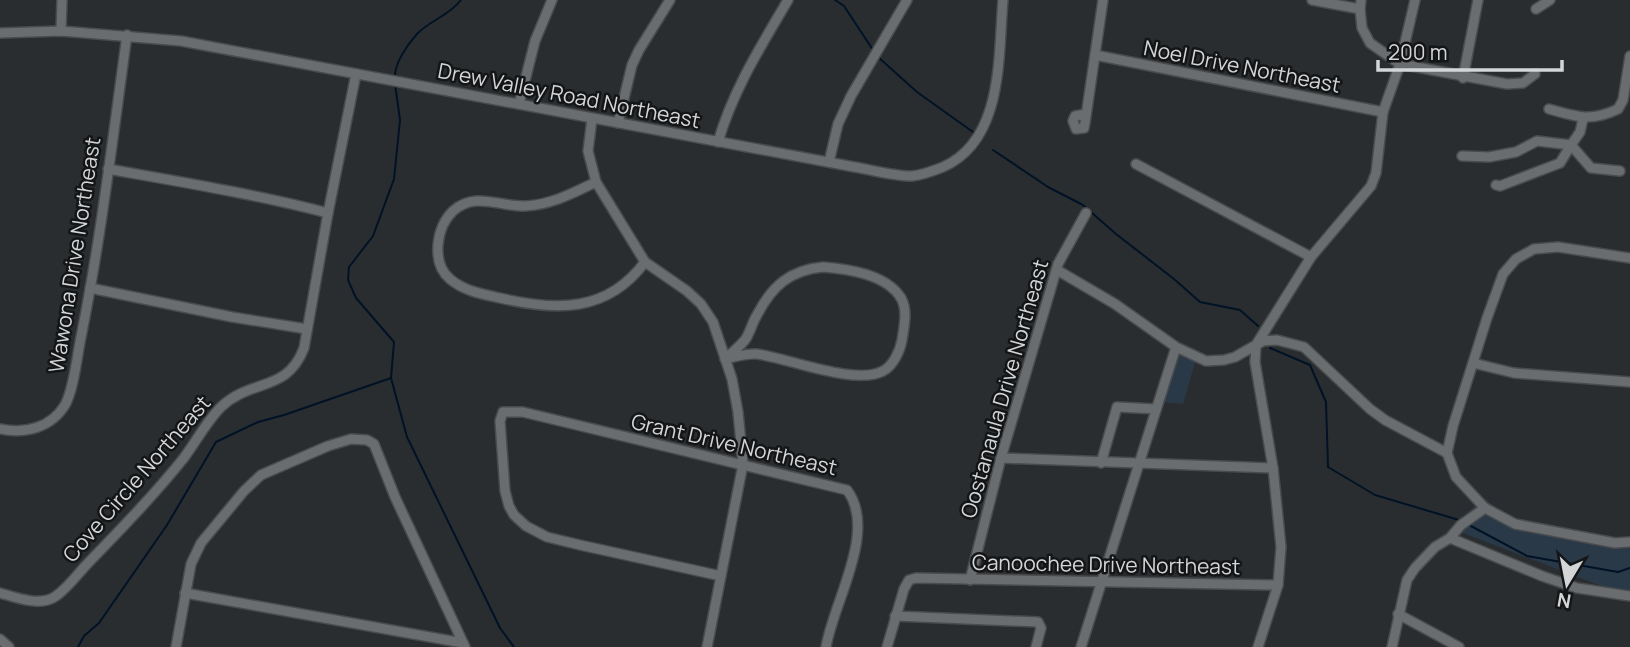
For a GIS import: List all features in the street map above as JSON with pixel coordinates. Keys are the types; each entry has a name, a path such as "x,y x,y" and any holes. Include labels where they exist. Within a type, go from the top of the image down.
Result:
{"street":[{"path":"61,31 62,0"},
{"path":"519,104 535,41 552,0"},
{"path":"618,123 632,65 670,0"},
{"path":"718,142 727,111 788,0"},
{"path":"829,162 838,124 850,96 907,0"},
{"name":"Drew Valley Road Northeast","path":"0,33 61,31 181,41 913,176 930,173 951,164 965,154 978,139 993,100 1003,0"},
{"path":"1086,114 1103,0"},
{"path":"1312,0 1361,5 1362,28 1370,43 1400,64 1463,78 1507,84 1524,83 1535,74"},
{"path":"1258,647 1278,585 1280,524 1255,362 1256,345 1311,257 1371,186 1376,173 1383,112 1400,64 1415,0"},
{"path":"1463,78 1478,0"},
{"path":"1536,9 1550,0"},
{"name":"Wawona Drive Northeast","path":"0,429 30,431 44,425 65,405 90,288 127,36"},
{"name":"Noel Drive Northeast","path":"1095,55 1383,112"},
{"path":"1549,109 1583,118 1603,116 1618,109 1623,100 1630,56"},
{"name":"Cove Circle Northeast","path":"0,593 36,602 55,597 127,523 184,458 222,407 242,392 278,381 291,371 300,359 356,74"},
{"path":"592,118 588,151 596,182 645,262 687,291 701,304 713,323 726,359 738,412 743,464 706,647"},
{"path":"1496,185 1524,178 1560,163 1580,132 1583,118"},
{"path":"1462,156 1516,152 1537,141 1571,145 1591,168 1620,171"},
{"path":"1136,164 1311,257"},
{"path":"108,169 171,182 261,195 328,212"},
{"path":"596,182 549,203 525,206 483,200 461,206 444,223 439,234 438,248 445,274 465,289 484,295 546,307 562,307 579,305 617,290 635,275 645,262"},
{"name":"Oostanaula Drive Northeast","path":"970,580 1001,458 1057,270 1086,213"},
{"path":"1630,258 1558,247 1534,249 1516,259 1503,274 1453,426 1447,453 1457,477 1485,508 1515,524 1615,543 1630,542"},
{"path":"809,268 842,269 868,275 890,287 901,298 905,325 901,346 890,366 881,373 849,375 754,354 726,359 745,339 757,314 774,289 791,275 809,268"},
{"path":"1057,270 1115,304 1176,347 1206,361 1224,360 1263,341 1277,340 1304,347 1370,409 1447,453"},
{"path":"90,288 232,317 307,329"},
{"path":"1082,647 1176,347"},
{"path":"1473,363 1514,373 1630,382"},
{"path":"1101,463 1117,407 1156,409"},
{"name":"Grant Drive Northeast","path":"721,576 547,537 529,528 514,515 505,491 500,421 503,412 535,415 847,490 853,498 856,513 857,544 826,647"},
{"path":"176,647 191,564 201,543 244,491 261,475 351,439 367,440 374,444 395,497 464,645"},
{"path":"1001,458 1273,468"},
{"path":"1392,647 1398,614 1408,580 1415,568 1435,547 1450,538 1461,525 1485,508"},
{"path":"1450,538 1577,588 1630,596"},
{"name":"Canoochee Drive Northeast","path":"895,616 909,580 1278,585"},
{"path":"185,593 464,645"},
{"path":"1398,614 1459,647"},
{"path":"887,647 895,616 1038,622 1041,628 1036,647"},
{"path":"0,639 9,647"}],"shaded area":[{"path":"1177,350 1196,359 1183,404 1162,402"},
{"path":"1484,498 1514,522 1630,543 1630,597 1450,528"}],"waterway":[{"path":"395,78 399,61 413,38 461,0"},
{"path":"835,0 844,6 873,50"},
{"path":"878,57 917,92 973,132"},
{"path":"395,84 400,120 394,179 373,236 349,267 348,280 356,298 394,342 391,378 407,437 500,628 514,647"},
{"path":"993,150 1048,187 1083,205 1200,302 1240,310 1258,326"},
{"path":"1270,348 1310,365 1326,402 1328,467 1375,495 1459,520"},
{"path":"78,647 84,636 99,623 167,525 216,442 258,422 391,378"},
{"path":"1469,525 1527,556 1618,572 1630,568"}]}
